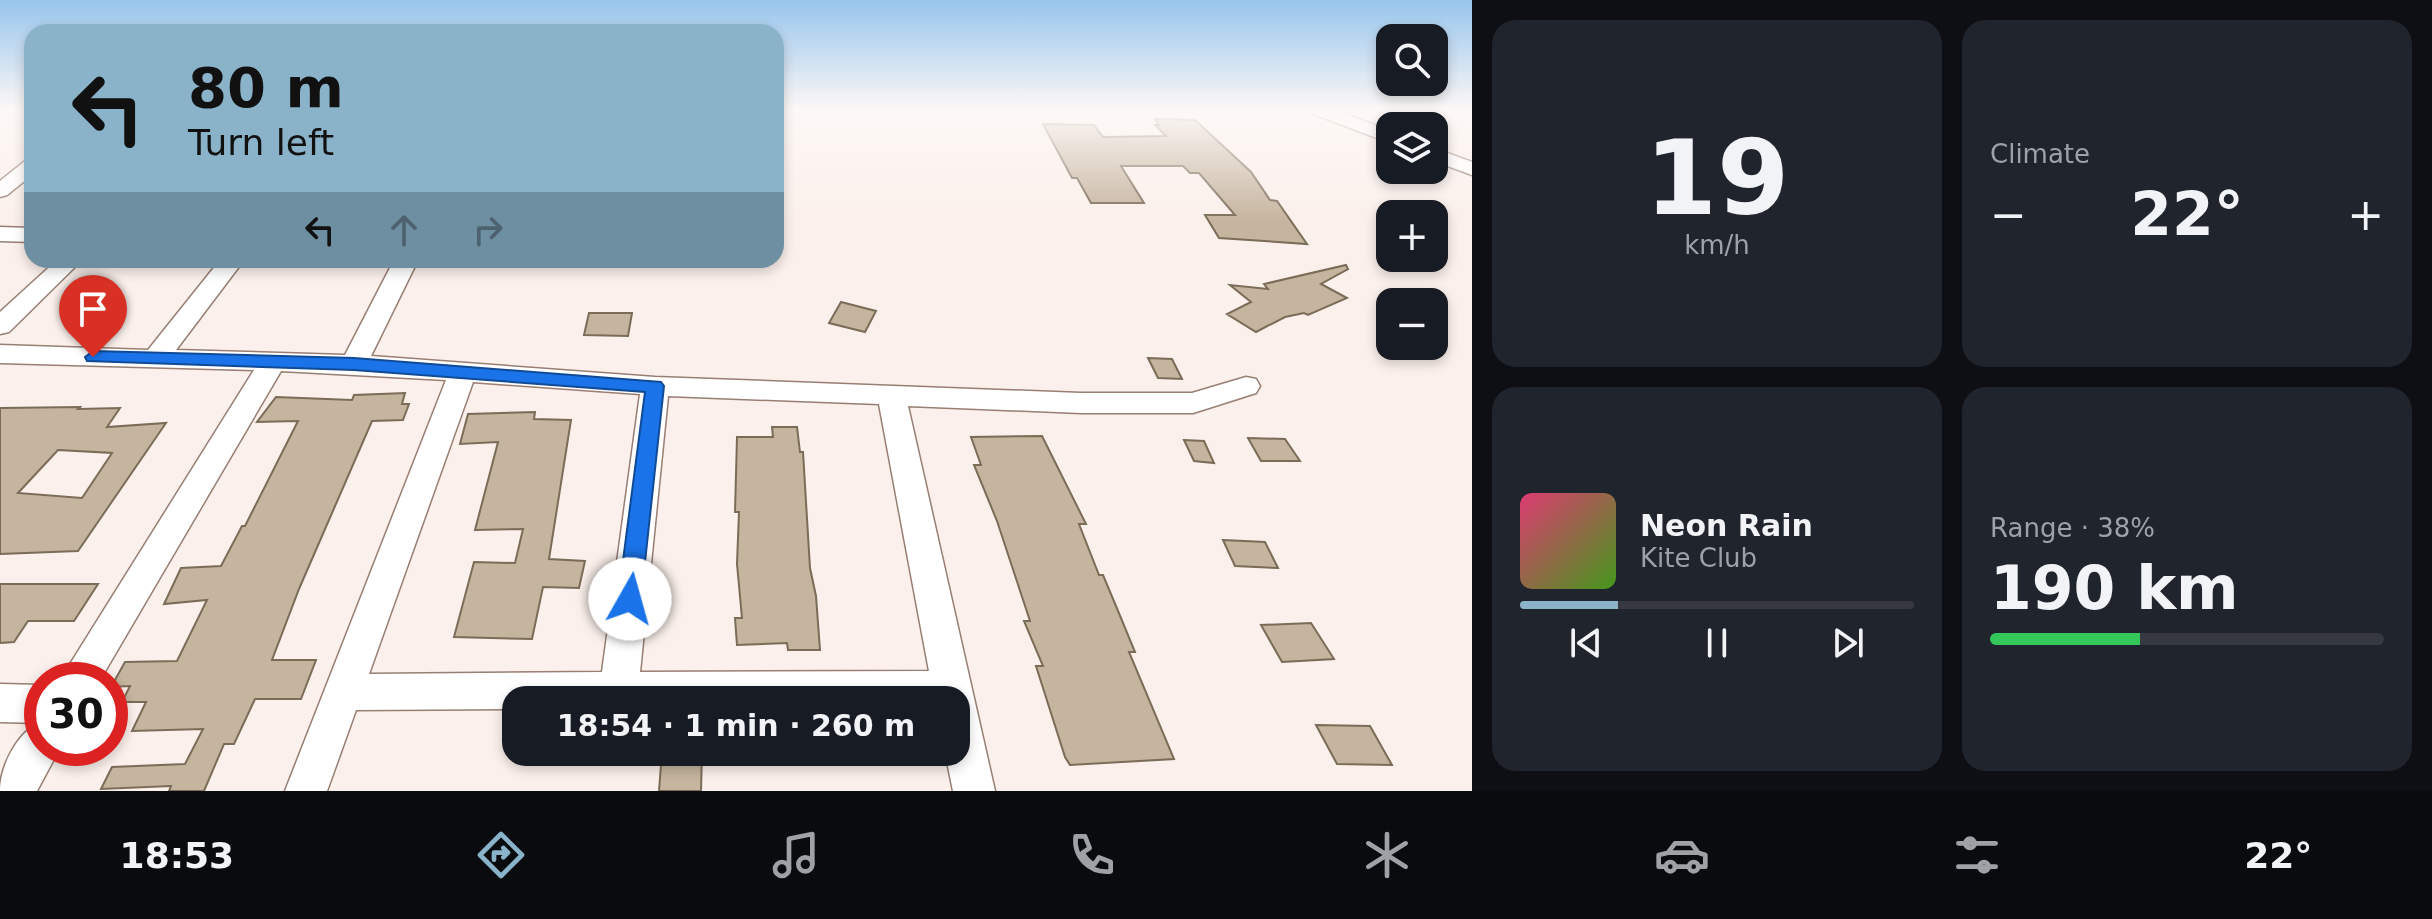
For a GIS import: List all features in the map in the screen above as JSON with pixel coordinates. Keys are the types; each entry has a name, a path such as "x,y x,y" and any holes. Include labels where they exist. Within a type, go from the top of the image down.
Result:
{"street":[{"path":"1448,160 1472,169"},
{"path":"0,191 24,172"},
{"path":"0,234 24,235"},
{"path":"0,326 62,268"},
{"path":"155,359 226,268"},
{"path":"354,364 402,268"},
{"path":"0,354 354,364 462,374 892,398 1193,403 1246,386"},
{"path":"90,662 271,364"},
{"path":"306,791 462,374"},
{"path":"620,686 655,386"},
{"path":"892,398 951,686"},
{"path":"343,692 502,691"},
{"path":"0,703 24,704"},
{"path":"14,791 28,766"},
{"path":"969,766 974,791"}],"building":[{"path":"1055,147 1224,147 1251,172 1270,200 1277,201 1307,244 1219,238 1205,215 1235,215 1199,173 1190,173 1183,166 1121,166 1144,203 1091,203 1077,178 1072,178"},
{"path":"1346,265 1348,269 1321,284 1347,298 1308,315 1285,317 1256,332 1227,314 1251,302 1230,285 1268,289 1264,284"},
{"path":"841,302 876,311 865,332 829,323"},
{"path":"589,313 632,313 628,336 584,335"},
{"path":"1148,358 1172,359 1182,379 1158,378"},
{"path":"405,393 402,404 409,404 403,420 372,421 299,589 272,660 316,660 301,699 255,699 234,744 224,744 204,791 169,791 171,786 101,789 112,767 185,764 203,729 132,731 146,702 128,702 130,686 128,662 125,662 177,661 207,600 164,604 181,568 221,566 242,526 245,526 298,421 257,422 276,397 352,400 354,395"},
{"path":"0,408 120,408 107,427 166,423 78,551 0,554","holes":["58,450 112,453 82,498 18,493"]},
{"path":"535,412 534,419 571,420 549,559 585,561 579,588 543,587 532,639 454,637 474,562 515,563 523,529 475,530 498,442 460,444 468,414"},
{"path":"772,427 797,427 800,452 803,452 810,568 816,596 820,650 788,650 787,643 737,645 735,618 742,618 737,564 739,512 735,512 737,437 773,437"},
{"path":"1042,436 1086,524 1079,524 1135,652 1129,652 1174,759 1070,765 1065,757 1036,666 1043,666 1024,621 1030,621 997,521 974,465 981,465 971,437"},
{"path":"1248,438 1285,439 1300,461 1261,461"},
{"path":"1184,440 1204,441 1214,463 1194,461"},
{"path":"1223,540 1265,542 1278,568 1235,566"},
{"path":"0,584 98,584 74,621 28,621 14,642 0,643"},
{"path":"1311,623 1334,659 1282,662 1261,625"},
{"path":"1316,725 1370,726 1392,765 1337,764"},
{"path":"661,766 702,766 701,791 659,791"}],"route":[{"path":"93,357 354,364 655,386 630,599"}]}
